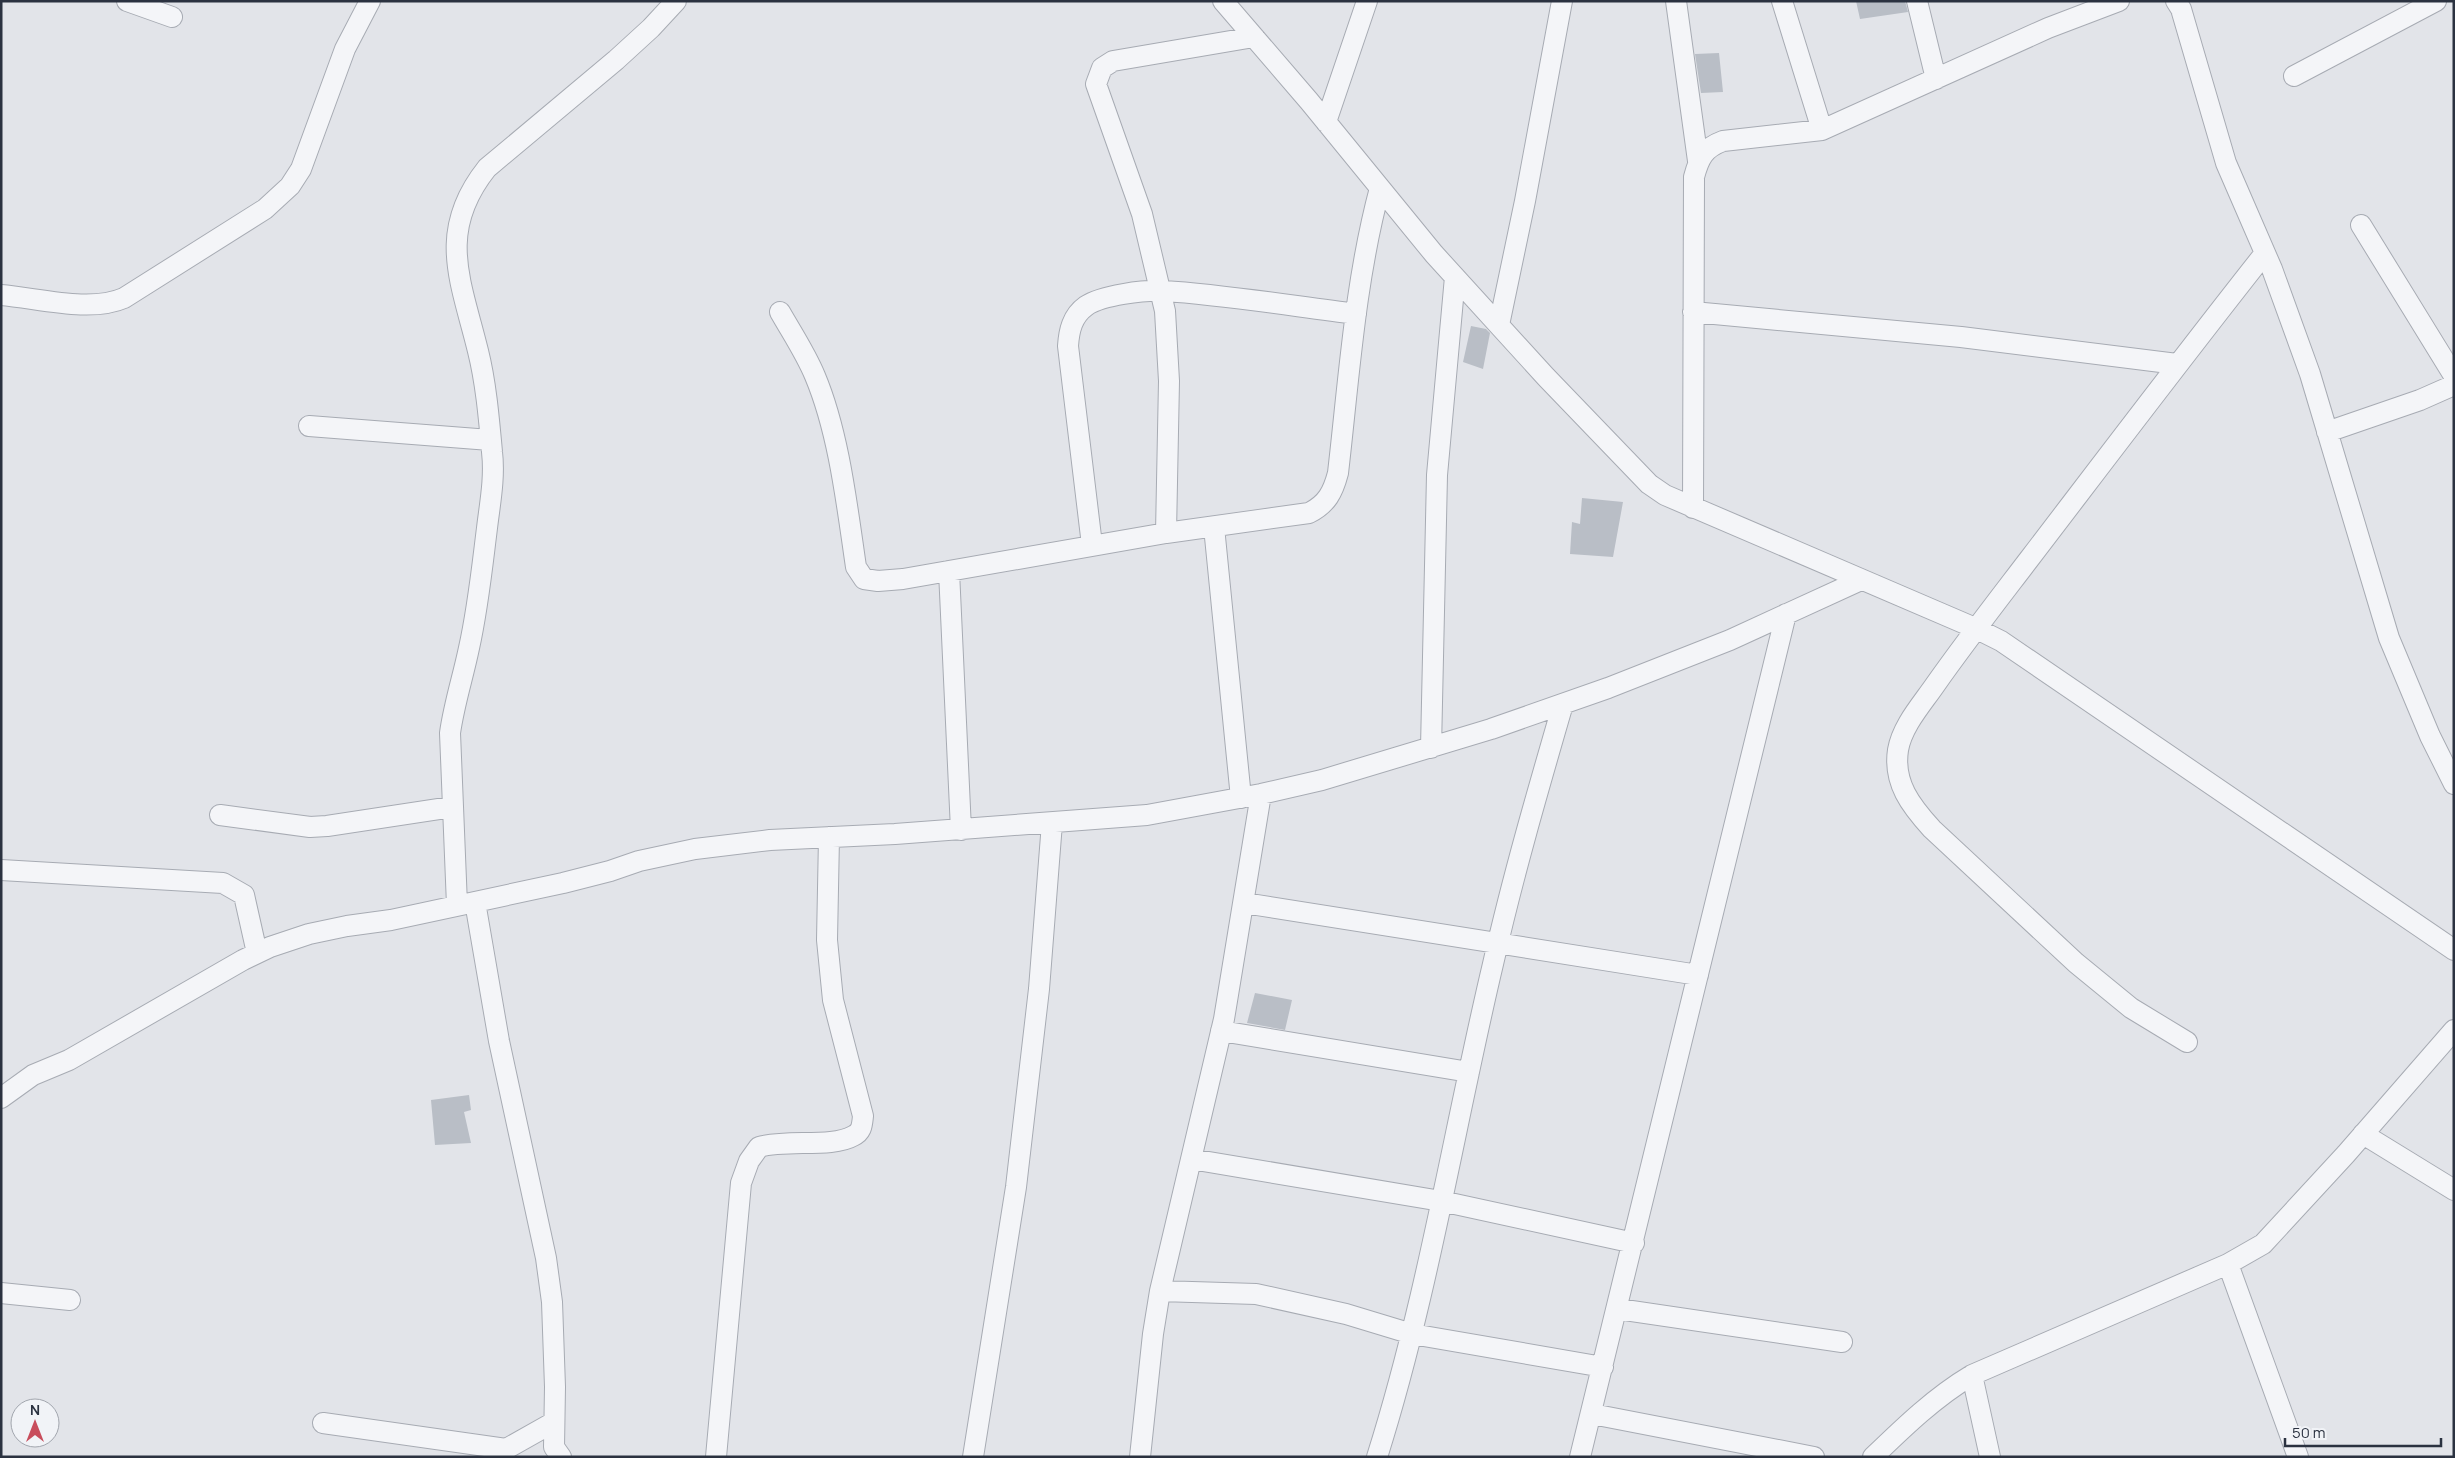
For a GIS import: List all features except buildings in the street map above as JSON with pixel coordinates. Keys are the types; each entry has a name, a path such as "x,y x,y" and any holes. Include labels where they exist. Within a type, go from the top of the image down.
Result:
{"street":[{"path":"127,1 172,17"},
{"path":"1,294 84,304 112,303 124,298 278,199 301,169 345,49 370,1"},
{"path":"561,1457 554,1447 555,1387 552,1302 546,1258 499,1041 466,903 452,807 450,733 453,709 475,618 492,487 492,453 478,353 463,298 457,267 458,220 464,204 487,168 616,60 651,28 676,1"},
{"path":"1223,1 1455,277 1634,471 1665,496 1975,628 2029,659 2454,950"},
{"path":"1326,122 1368,1"},
{"path":"1498,325 1525,202 1562,1"},
{"path":"1676,1 1698,161 1694,177 1693,508"},
{"path":"1782,1 1822,130"},
{"path":"1917,1 1936,79"},
{"path":"1698,161 1711,146 1723,141 1822,130 2048,28 2119,1"},
{"path":"2176,1 2181,9 2226,163 2265,253 2292,322 2389,638 2430,736 2454,784"},
{"path":"2294,76 2436,1"},
{"path":"1166,533 1169,380 1168,336 1162,291 1142,214 1096,84 1098,74 1102,68 1114,61 1254,36"},
{"path":"780,312 815,375 819,387 838,461 856,567 864,579 878,581 949,571 1166,533 1309,513 1321,507 1332,493 1338,473 1356,314 1370,226 1380,188"},
{"path":"2361,225 2454,376"},
{"path":"2187,1042 2131,1008 2076,963 1932,830 1914,810 1904,791 1897,772 1898,748 1914,714 1975,628 2177,364 2265,253"},
{"path":"1431,748 1437,475 1455,277"},
{"path":"1092,546 1068,346 1069,333 1074,320 1085,307 1114,296 1162,291 1356,314"},
{"path":"1693,312 1961,337 2177,364"},
{"path":"2327,432 2420,400 2454,385"},
{"path":"309,426 490,440"},
{"path":"1214,527 1241,798"},
{"path":"949,571 961,830"},
{"path":"1,1098 34,1075 69,1060 189,989 257,953 319,932 391,920 610,871 638,861 670,853 770,840 961,830 1147,815 1261,794 1322,780 1431,748 1563,704 1704,650 1861,580"},
{"path":"1580,1457 1618,1309 1786,614"},
{"path":"1377,1457 1412,1334 1498,944 1522,847 1563,704"},
{"path":"1140,1457 1152,1334 1160,1291 1221,1031 1261,794"},
{"path":"220,815 310,827 452,807"},
{"path":"973,1457 1016,1187 1038,989 1052,823"},
{"path":"716,1457 741,1183 749,1161 759,1146 774,1143 841,1141 855,1136 862,1128 863,1116 832,990 828,940 829,837"},
{"path":"1,870 223,883 244,895 257,953"},
{"path":"1244,903 1698,975"},
{"path":"1873,1457 1914,1417 1955,1385 1972,1375 2228,1264 2263,1244 2454,1030"},
{"path":"1221,1031 1469,1072"},
{"path":"2363,1134 2454,1190"},
{"path":"1191,1159 1441,1201 1634,1243"},
{"path":"2228,1264 2298,1457"},
{"path":"1160,1291 1256,1294 1346,1314 1412,1334 1603,1367"},
{"path":"1,1293 70,1300"},
{"path":"1618,1309 1842,1342"},
{"path":"1972,1375 1990,1457"},
{"path":"1592,1414 1814,1457"},
{"path":"323,1423 502,1453 554,1422"}]}
